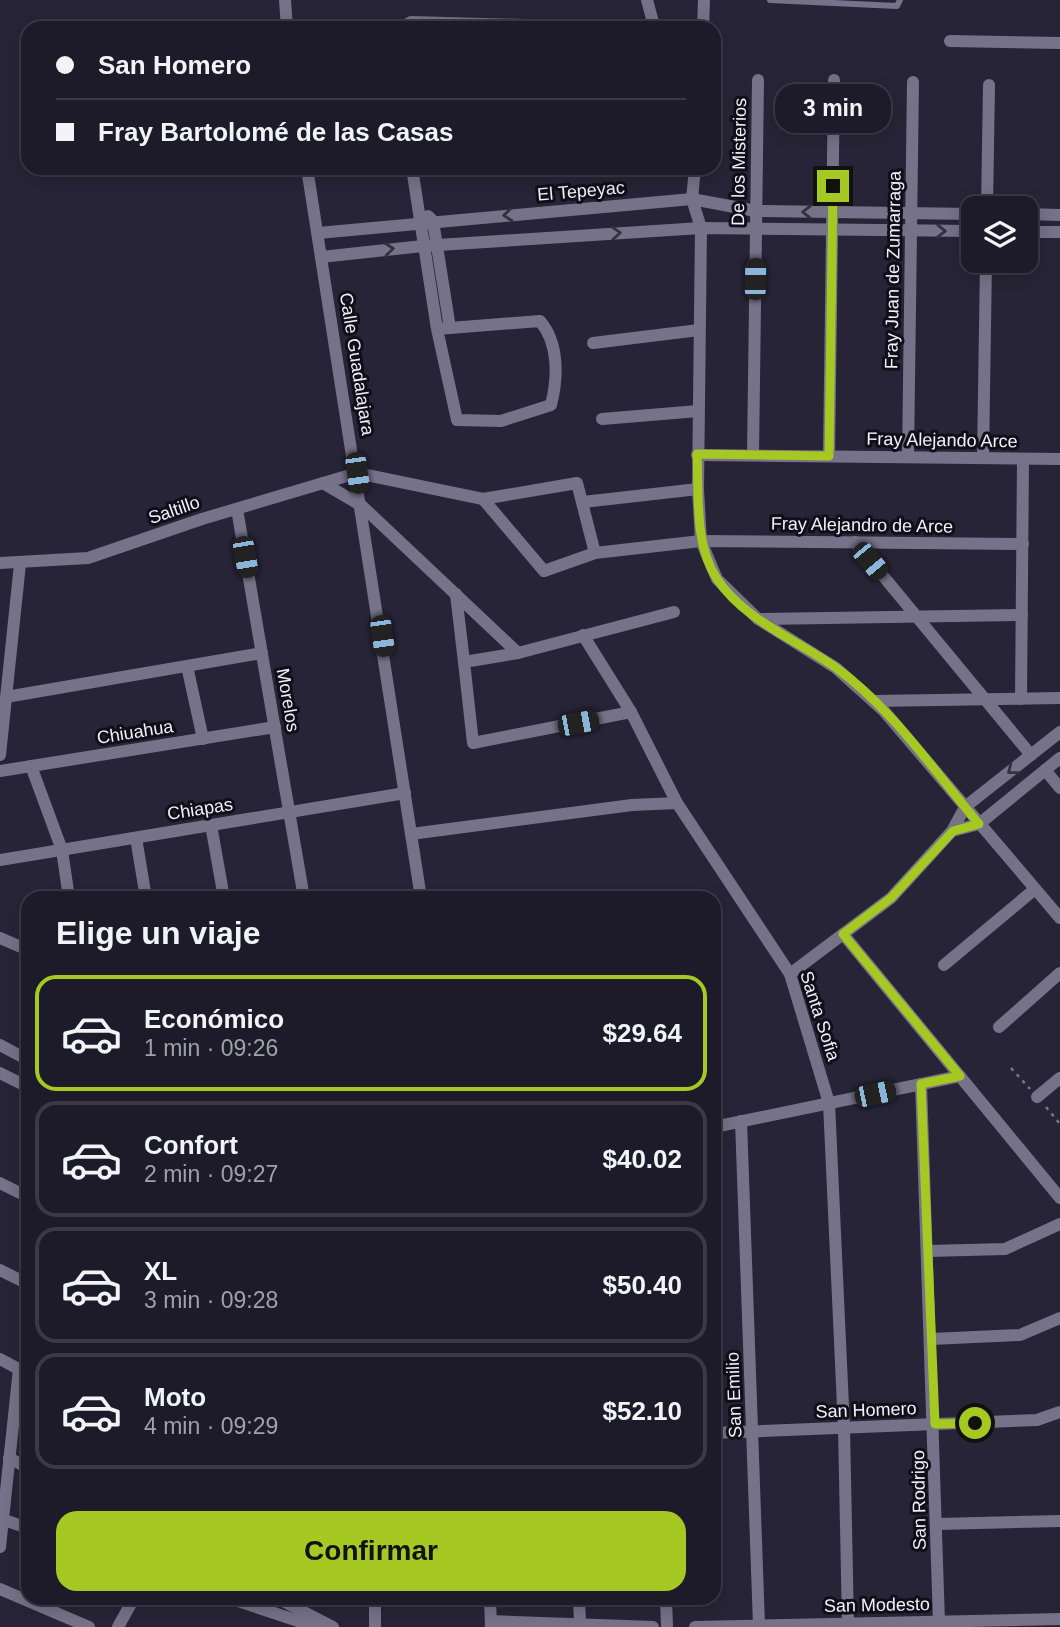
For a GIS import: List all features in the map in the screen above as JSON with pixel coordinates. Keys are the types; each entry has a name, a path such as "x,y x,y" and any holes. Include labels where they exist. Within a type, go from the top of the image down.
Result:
{"street":[{"path":"285,0 286,21"},
{"path":"648,0 652,21"},
{"path":"703,21 704,0"},
{"path":"950,41 1060,43"},
{"name":"De los Misterios","path":"753,455 758,80"},
{"path":"829,456 834,80"},
{"name":"Fray Juan de Zumarraga","path":"908,457 913,82"},
{"path":"987,196 989,85"},
{"name":"Calle Guadalajara","path":"308,175 357,473 420,891"},
{"path":"414,175 421,208 418,223 430,245"},
{"path":"694,175 692,199 701,228 698,489 701,541 717,579 758,620 836,668 873,701 1060,918"},
{"name":"El Tepeyac","path":"318,233 692,199 756,211 961,214"},
{"path":"421,208 433,221 430,245 457,420 502,421 551,405 555,389 554,346 540,321 444,329"},
{"path":"1038,214 1060,215"},
{"path":"321,257 430,245 701,228 961,231"},
{"path":"1038,232 1060,232"},
{"path":"983,458 986,273"},
{"path":"593,344 699,330"},
{"path":"602,419 698,411"},
{"name":"Fray Alejando Arce","path":"697,454 1060,459"},
{"path":"1021,699 1023,459"},
{"path":"357,473 483,499 577,483 595,553"},
{"name":"Saltillo","path":"0,563 20,564 88,558 357,473"},
{"path":"323,483 362,506 518,653"},
{"path":"583,502 698,489"},
{"name":"Fray Alejandro de Arce","path":"483,499 544,571 595,553 701,541 1023,544"},
{"name":"Morelos","path":"237,509 303,891"},
{"path":"855,542 1031,755"},
{"path":"0,755 6,697 4,673 20,564"},
{"path":"456,594 472,743 631,712"},
{"path":"464,662 518,653 674,612"},
{"path":"758,620 1022,615"},
{"name":"Santa Sofia","path":"583,635 631,712 677,803 790,974 829,1103 844,1428 848,1625"},
{"path":"6,697 262,653"},
{"path":"187,666 203,739"},
{"path":"873,701 1060,698"},
{"name":"Chiuahua","path":"0,771 275,727"},
{"path":"790,974 891,898 953,831 965,807 1060,732"},
{"path":"953,831 979,824 1060,758"},
{"path":"32,766 62,850 68,891"},
{"path":"1045,770 1060,788"},
{"name":"Chiapas","path":"0,860 405,793"},
{"path":"411,834 632,805 677,803"},
{"path":"211,825 223,891"},
{"path":"136,838 145,891"},
{"path":"944,965 1035,889"},
{"path":"843,934 1060,1198"},
{"path":"0,938 21,947"},
{"path":"999,1027 1060,974"},
{"path":"0,1045 21,1056"},
{"path":"0,1073 21,1084"},
{"path":"721,1125 960,1076"},
{"path":"1037,1097 1060,1078"},
{"name":"San Rodrigo","path":"921,1084 935,1424 939,1622"},
{"name":"San Emilio","path":"741,1121 759,1626"},
{"path":"0,1183 21,1194"},
{"path":"928,1251 1006,1249 1060,1224"},
{"path":"0,1270 21,1280"},
{"path":"931,1339 1020,1335 1060,1318"},
{"path":"0,1359 21,1370"},
{"path":"0,1546 9,1458 21,1383"},
{"name":"San Homero","path":"721,1433 1037,1420 1060,1412"},
{"path":"9,1458 21,1464"},
{"path":"4,1520 21,1526"},
{"path":"937,1524 1060,1521"},
{"path":"0,1589 21,1598"},
{"path":"37,1605 89,1627"},
{"path":"118,1627 130,1605"},
{"path":"250,1605 316,1627"},
{"path":"291,1605 333,1627"},
{"path":"375,1605 375,1627"},
{"path":"490,1605 491,1624 580,1623 653,1627"},
{"path":"579,1605 580,1623"},
{"path":"666,1605 667,1627"},
{"name":"San Modesto","path":"695,1627 1060,1619"}],"lane":[{"path":"770,0 897,6 900,0"}],"route":[{"path":"833,186 829,456 697,454 701,541 717,579 758,620 836,668 884,711 979,824 953,831 891,898 843,934 960,1076 921,1084 935,1424 975,1423"}]}
